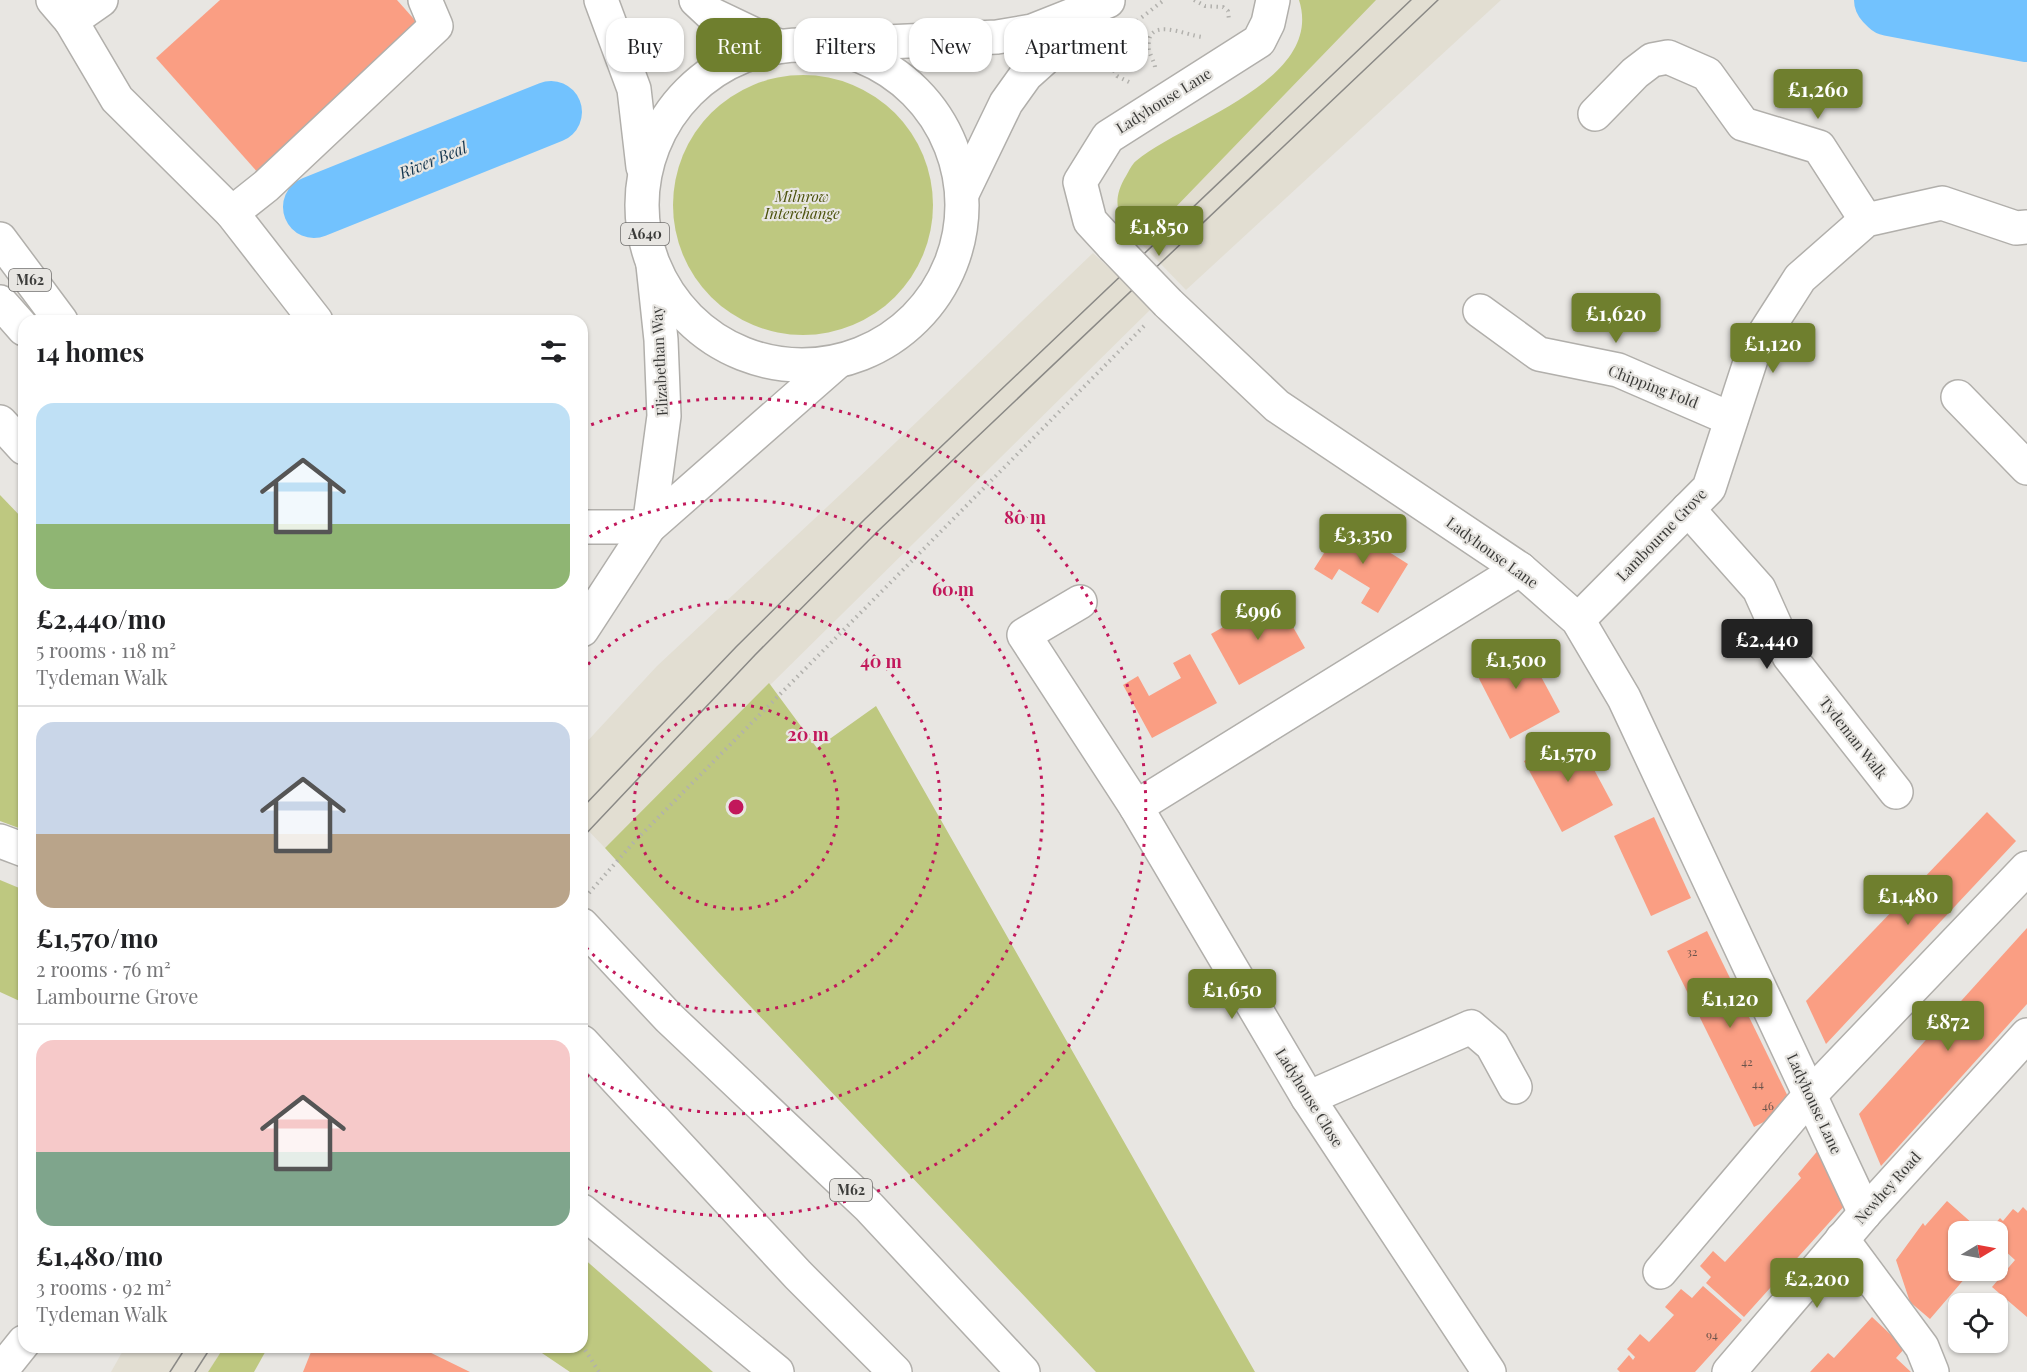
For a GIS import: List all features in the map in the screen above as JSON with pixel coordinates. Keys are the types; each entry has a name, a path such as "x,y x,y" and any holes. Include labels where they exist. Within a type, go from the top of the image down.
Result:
{"main road":[{"path":"101,0 62,10 117,99 232,213 311,315"},
{"path":"232,213 266,186 436,26 425,0"},
{"path":"601,0 634,89 644,178"},
{"path":"696,0 711,14 719,18"},
{"name":"A640","path":"897,41 997,37 1032,31 1109,0"},
{"name":"A640","path":"962,194 1006,103 1026,75 1109,0"},
{"name":"Ladyhouse Lane","path":"1273,0 1268,23 1259,41 1108,137 1080,182 1090,221 1168,303 1277,406 1520,569 1578,620 1624,698 1865,1213"},
{"path":"1595,114 1635,73 1652,60 1668,57 1707,74 1743,124 1820,147 1866,220"},
{"name":"A640","path":"715,72 700,81 676,105 655,139 644,178 642,222 653,265 675,304 708,336 748,357 792,366 837,362 880,346 916,318 943,282 958,239 962,194 953,150 932,110 901,78 890,72"},
{"name":"Lambourne Grove","path":"1578,620 1708,488 1754,350 1800,278 1866,220 1942,203 2016,228 2027,227"},
{"name":"M62","path":"0,239 57,315"},
{"name":"Elizabethan Way","path":"649,527 664,416 662,340 653,265"},
{"name":"M62","path":"0,302 18,322"},
{"name":"Chipping Fold","path":"1480,311 1539,354 1618,370 1731,419"},
{"name":"Elizabethan Way","path":"588,621 649,527 837,362"},
{"path":"1958,397 2027,468"},
{"path":"0,422 18,442"},
{"name":"Tydeman Walk","path":"1688,509 1759,589 1788,656 1896,792"},
{"path":"588,527 649,527"},
{"path":"1136,807 1520,569"},
{"name":"Ladyhouse Close","path":"1080,602 1024,635 1136,807 1308,1098 1488,1372"},
{"path":"0,841 18,848"},
{"path":"1660,1272 1810,1095 2027,868"},
{"name":"M62","path":"588,931 669,1018 869,1207 1023,1372"},
{"path":"1308,1098 1471,1027 1492,1045 1515,1087"},
{"name":"Newhey Road","path":"1729,1372 1842,1239 2027,1035"},
{"path":"588,1047 798,1275 895,1372"},
{"path":"588,1216 777,1372"},
{"path":"1842,1239 1923,1347 1932,1372"},
{"path":"0,1372 18,1350"}],"path":[{"path":"1194,0 1205,6 1223,7 1230,19 1227,25"},
{"path":"1156,72 1149,50 1149,38 1157,30 1167,28 1188,35 1205,37"},
{"path":"1116,72 1136,87"},
{"path":"588,893 634,842 1132,337"},
{"path":"587,1353 599,1372"}],"shaded area":[{"path":"1373,0 1501,0 1186,290 1128,230"},
{"path":"1093,253 1152,308 605,848 588,830 588,741 657,666 873,464"},
{"path":"122,1353 220,1353 208,1372 111,1372"}],"green space":[{"path":"1299,0 1376,0 1141,243 1122,220 1117,204 1121,186 1132,166 1158,146 1216,114 1272,76 1291,54 1301,29"},
{"path":"1923,0 2010,0 2013,11"},
{"name":"Milnrow Interchange","path":"790,75 816,75 841,80 864,90 886,104 904,122 918,144 928,167 933,205 928,243 918,266 904,288 886,306 864,320 841,330 816,335 790,335 765,330 742,320 720,306 702,288 688,266 678,243 673,218 673,192 678,167 688,144 702,122 720,104 742,90 765,80"},
{"path":"0,495 18,514 18,828 0,821"},
{"path":"769,683 817,748 876,706 1255,1372 1096,1372 717,971 605,848"},
{"path":"0,880 18,888 18,1000 0,992"},
{"path":"588,1262 713,1372 570,1372 542,1353 588,1353"},
{"path":"220,1353 265,1353 254,1372 208,1372"}],"building":[{"path":"220,0 397,0 421,27 259,174 156,58"},
{"path":"1343,523 1408,564 1378,613 1361,603 1370,588 1339,569 1332,580 1314,569"},
{"path":"1276,597 1305,648 1239,685 1211,634"},
{"path":"1522,641 1560,712 1510,739 1473,667"},
{"path":"1190,654 1217,703 1152,738 1123,685 1138,676 1149,696 1181,678 1173,663"},
{"path":"1575,734 1613,805 1562,832 1524,761"},
{"path":"1987,812 2016,841 1826,1044 1806,1001"},
{"path":"1654,817 1691,898 1651,916 1614,836"},
{"path":"2027,928 2027,1004 1881,1166 1859,1114"},
{"path":"1707,931 1793,1107 1754,1127 1667,951"},
{"path":"1820,1148 1846,1204 1744,1317 1706,1283 1711,1277 1700,1266 1713,1251 1725,1262 1801,1178 1798,1174"},
{"path":"1947,1201 1970,1221 1948,1221 1948,1281 1963,1281 1952,1293 1948,1293 1948,1298 1930,1319 1910,1302 1896,1260 1923,1223 1925,1226"},
{"path":"2023,1207 2027,1211 2027,1317 2008,1301 2008,1293 1999,1293 1992,1287 1997,1281 2008,1281 2008,1268 2015,1260 2008,1254 2008,1221 2003,1221 2013,1209 2018,1213"},
{"path":"1703,1286 1742,1320 1695,1372 1620,1372 1617,1369 1629,1355 1633,1360 1635,1357 1627,1349 1640,1334 1649,1342 1674,1315 1665,1307 1681,1289 1692,1298"},
{"path":"1872,1317 1905,1348 1896,1358 1911,1372 1810,1372 1828,1353 1834,1358"},
{"path":"311,1353 431,1353 470,1372 303,1372"}],"waterway":[{"name":"River Beal","path":"1885,0 1890,5 2027,31"},
{"name":"River Beal","path":"314,207 551,112"}],"tram line":[{"path":"588,802 736,647 865,519 1411,0"},
{"path":"588,832 755,655 878,531 1438,0"},
{"path":"170,1372 182,1353"},
{"path":"195,1372 207,1353"}]}
